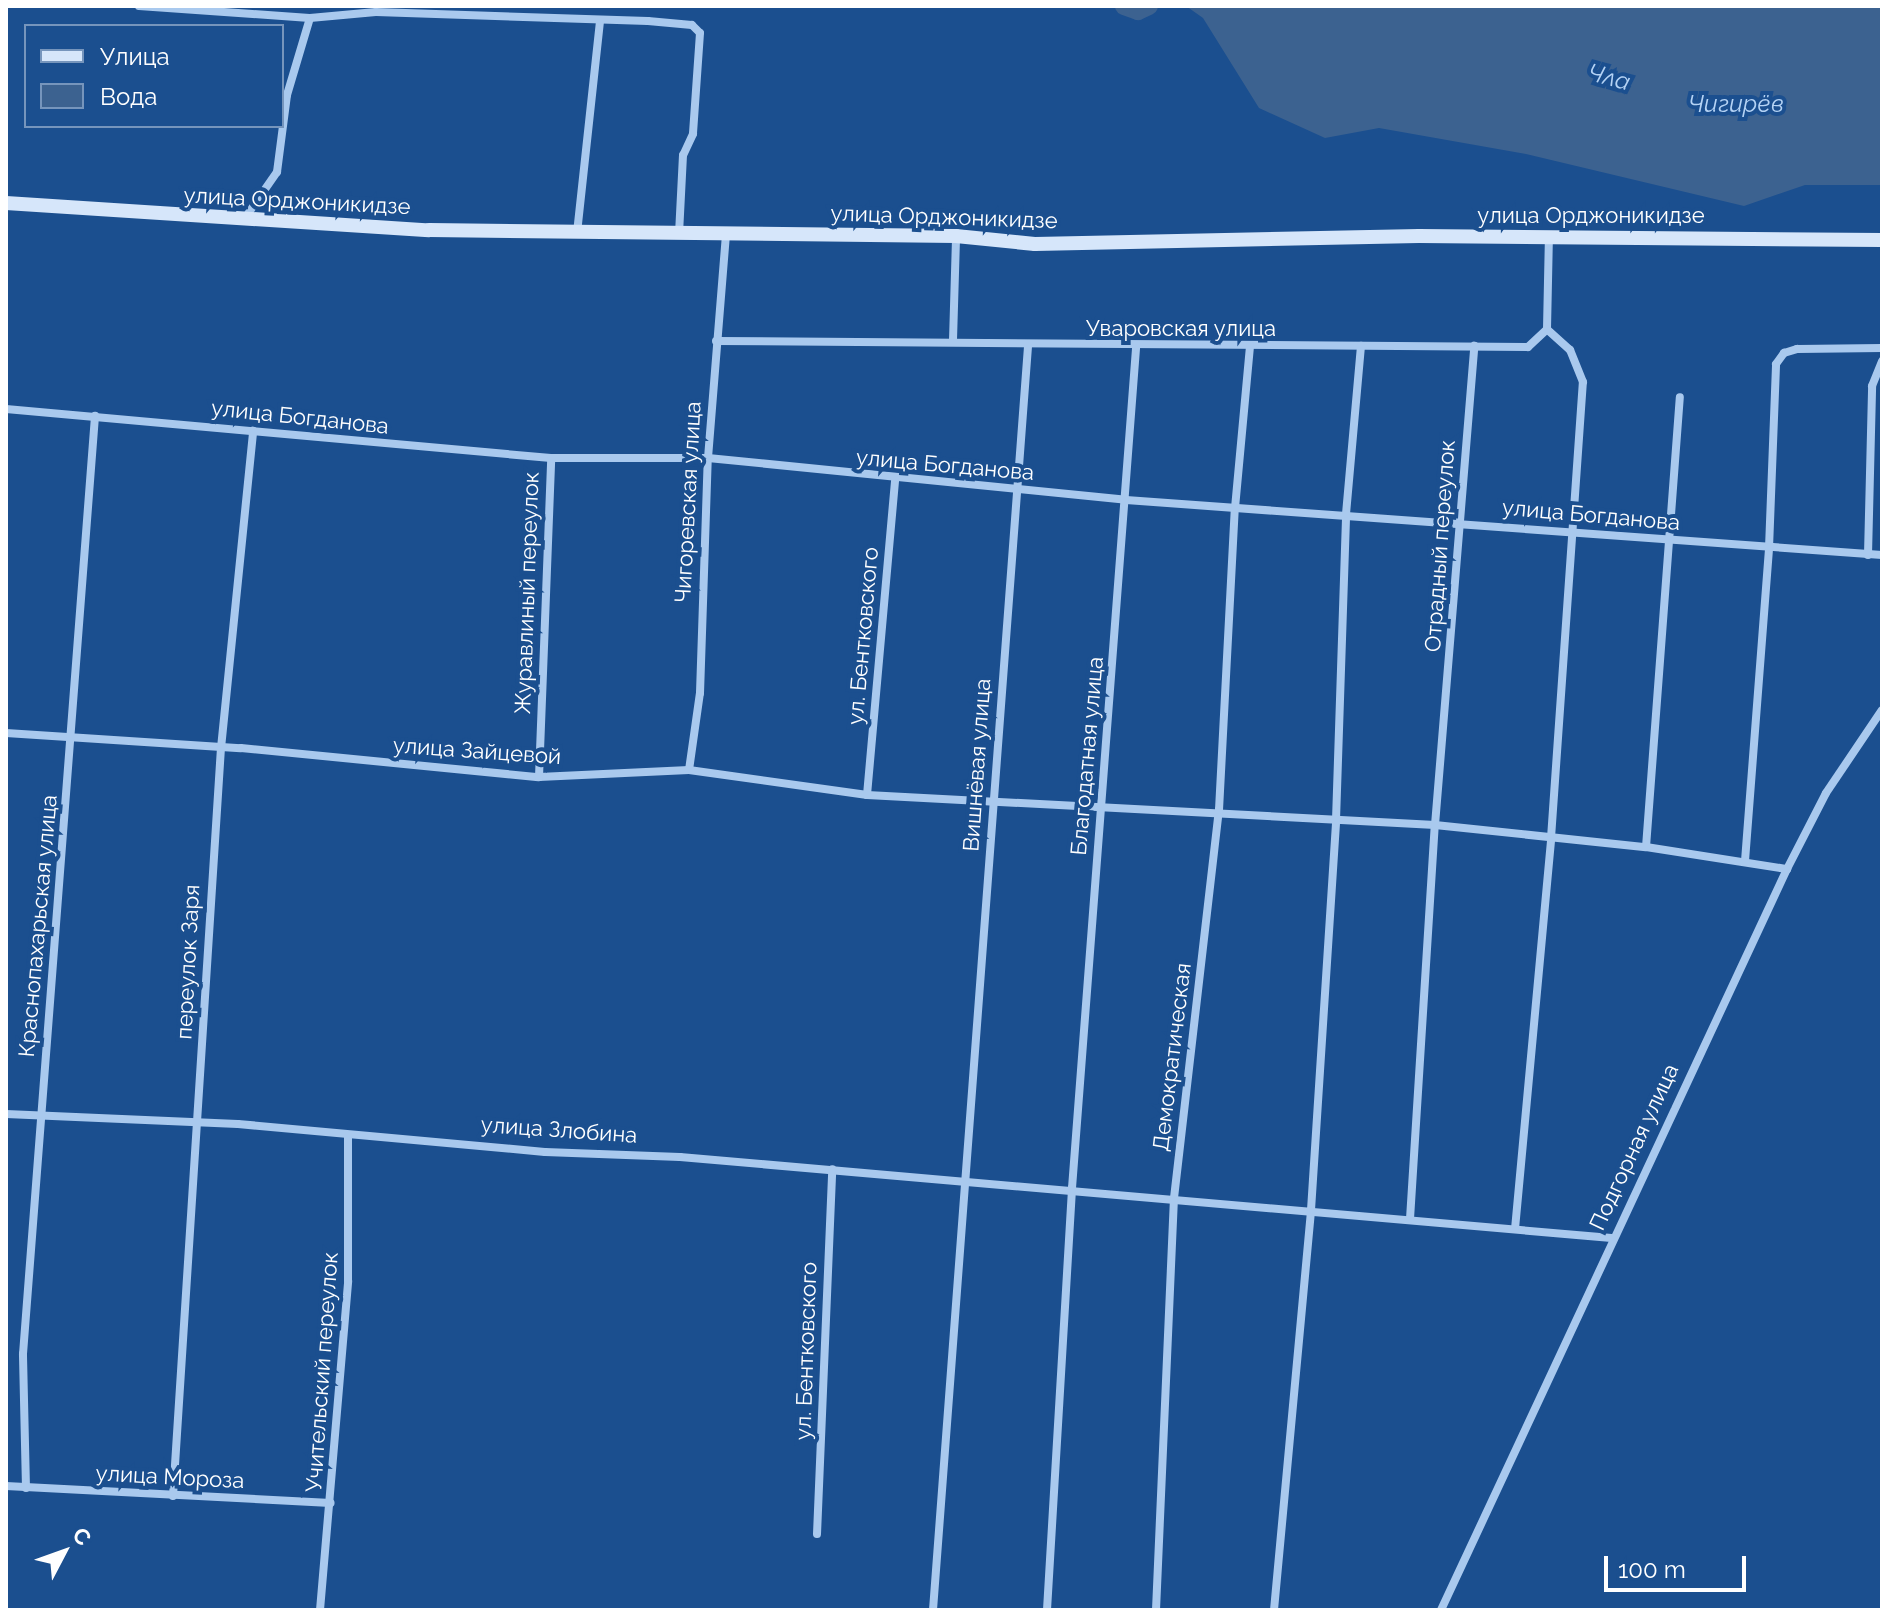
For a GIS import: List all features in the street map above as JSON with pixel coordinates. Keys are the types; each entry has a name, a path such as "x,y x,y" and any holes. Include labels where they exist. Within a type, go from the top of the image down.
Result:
{"street":[{"path":"139,6 310,18 376,12 692,25 700,33 702,55 693,134 683,155 679,235"},
{"path":"284,118 287,95 310,18"},
{"path":"577,233 600,21"},
{"path":"242,221 277,172 283,128"},
{"name":"улица Орджоникидзе","path":"6,203 242,221 577,233 956,236 1035,244 1549,237 1882,240"},
{"name":"Чигоревская улица","path":"689,770 700,693 708,458 726,236"},
{"path":"953,340 956,236"},
{"path":"1515,1229 1551,838 1583,382 1570,350 1547,329 1549,237"},
{"name":"Уваровская улица","path":"716,341 878,345 953,340 1028,347 1136,348 1528,347 1547,329"},
{"name":"Демократическая","path":"1156,1610 1174,1198 1219,810 1235,508 1250,346"},
{"path":"1274,1610 1311,1210 1336,820 1346,514 1361,346"},
{"name":"Отрадный переулок","path":"1410,1219 1435,825 1474,346"},
{"name":"Вишнёвая улица","path":"933,1610 1014,488 1028,347"},
{"name":"Благодатная улица","path":"1047,1610 1073,1167 1136,348"},
{"path":"1745,861 1769,548 1776,364 1784,353 1797,349 1882,348"},
{"path":"1868,555 1872,386 1882,361"},
{"path":"1646,847 1680,397"},
{"name":"улица Богданова","path":"6,409 551,458 708,458 895,480 1126,500 1573,530 1882,555"},
{"name":"Краснопахарьская улица","path":"26,1488 23,1354 39,1116 60,920 69,739 95,416"},
{"name":"переулок Заря","path":"173,1496 193,1123 221,748 253,431"},
{"name":"Журавлиный переулок","path":"539,777 551,458"},
{"name":"ул. Бентковского","path":"867,795 895,480"},
{"name":"Подгорная улица","path":"1441,1610 1611,1238 1787,869 1826,793 1882,710"},
{"name":"улица Зайцевой","path":"6,733 221,748 539,777 689,770 867,795 1219,810 1435,825 1646,847 1787,869"},
{"name":"улица Злобина","path":"6,1114 193,1123 348,1137 832,1169 965,1185 1061,1187 1611,1238"},
{"name":"Учительский переулок","path":"320,1610 348,1281 348,1137"},
{"name":"ул. Бентковского","path":"817,1534 832,1169"},
{"name":"улица Мороза","path":"6,1486 331,1503"}],"water":[{"name":"Чигирёв","path":"1186,6 1882,6 1882,185 1805,185 1744,206 1526,154 1379,128 1325,138 1259,108 1203,18"}],"waterway":[{"name":"Чла","path":"1124,6 1138,11 1149,6"}]}
